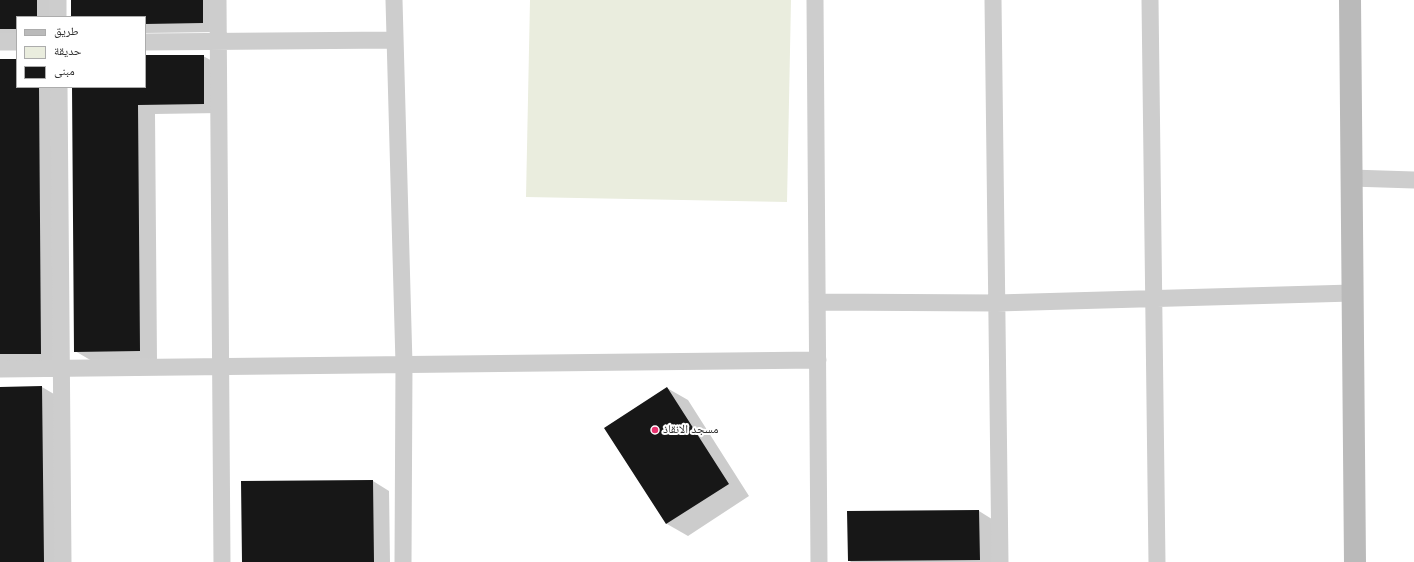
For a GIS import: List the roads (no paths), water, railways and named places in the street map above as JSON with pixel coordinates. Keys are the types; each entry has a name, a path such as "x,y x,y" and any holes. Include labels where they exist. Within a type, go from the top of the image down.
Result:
{"street":[{"path":"58,0 58,16"},
{"path":"218,0 222,562"},
{"path":"394,0 404,364 403,562"},
{"path":"815,0 819,562"},
{"path":"993,0 1000,562"},
{"path":"1150,0 1155,299 1157,562"},
{"path":"1350,0 1355,562"},
{"path":"146,42 395,40"},
{"path":"0,42 16,42"},
{"path":"59,88 63,562"},
{"path":"1351,178 1414,180"},
{"path":"817,302 997,302 1352,293"},
{"path":"0,369 818,360"}],"place":[{"name":"مسجد الانقاذ","path":"655,430"}]}
